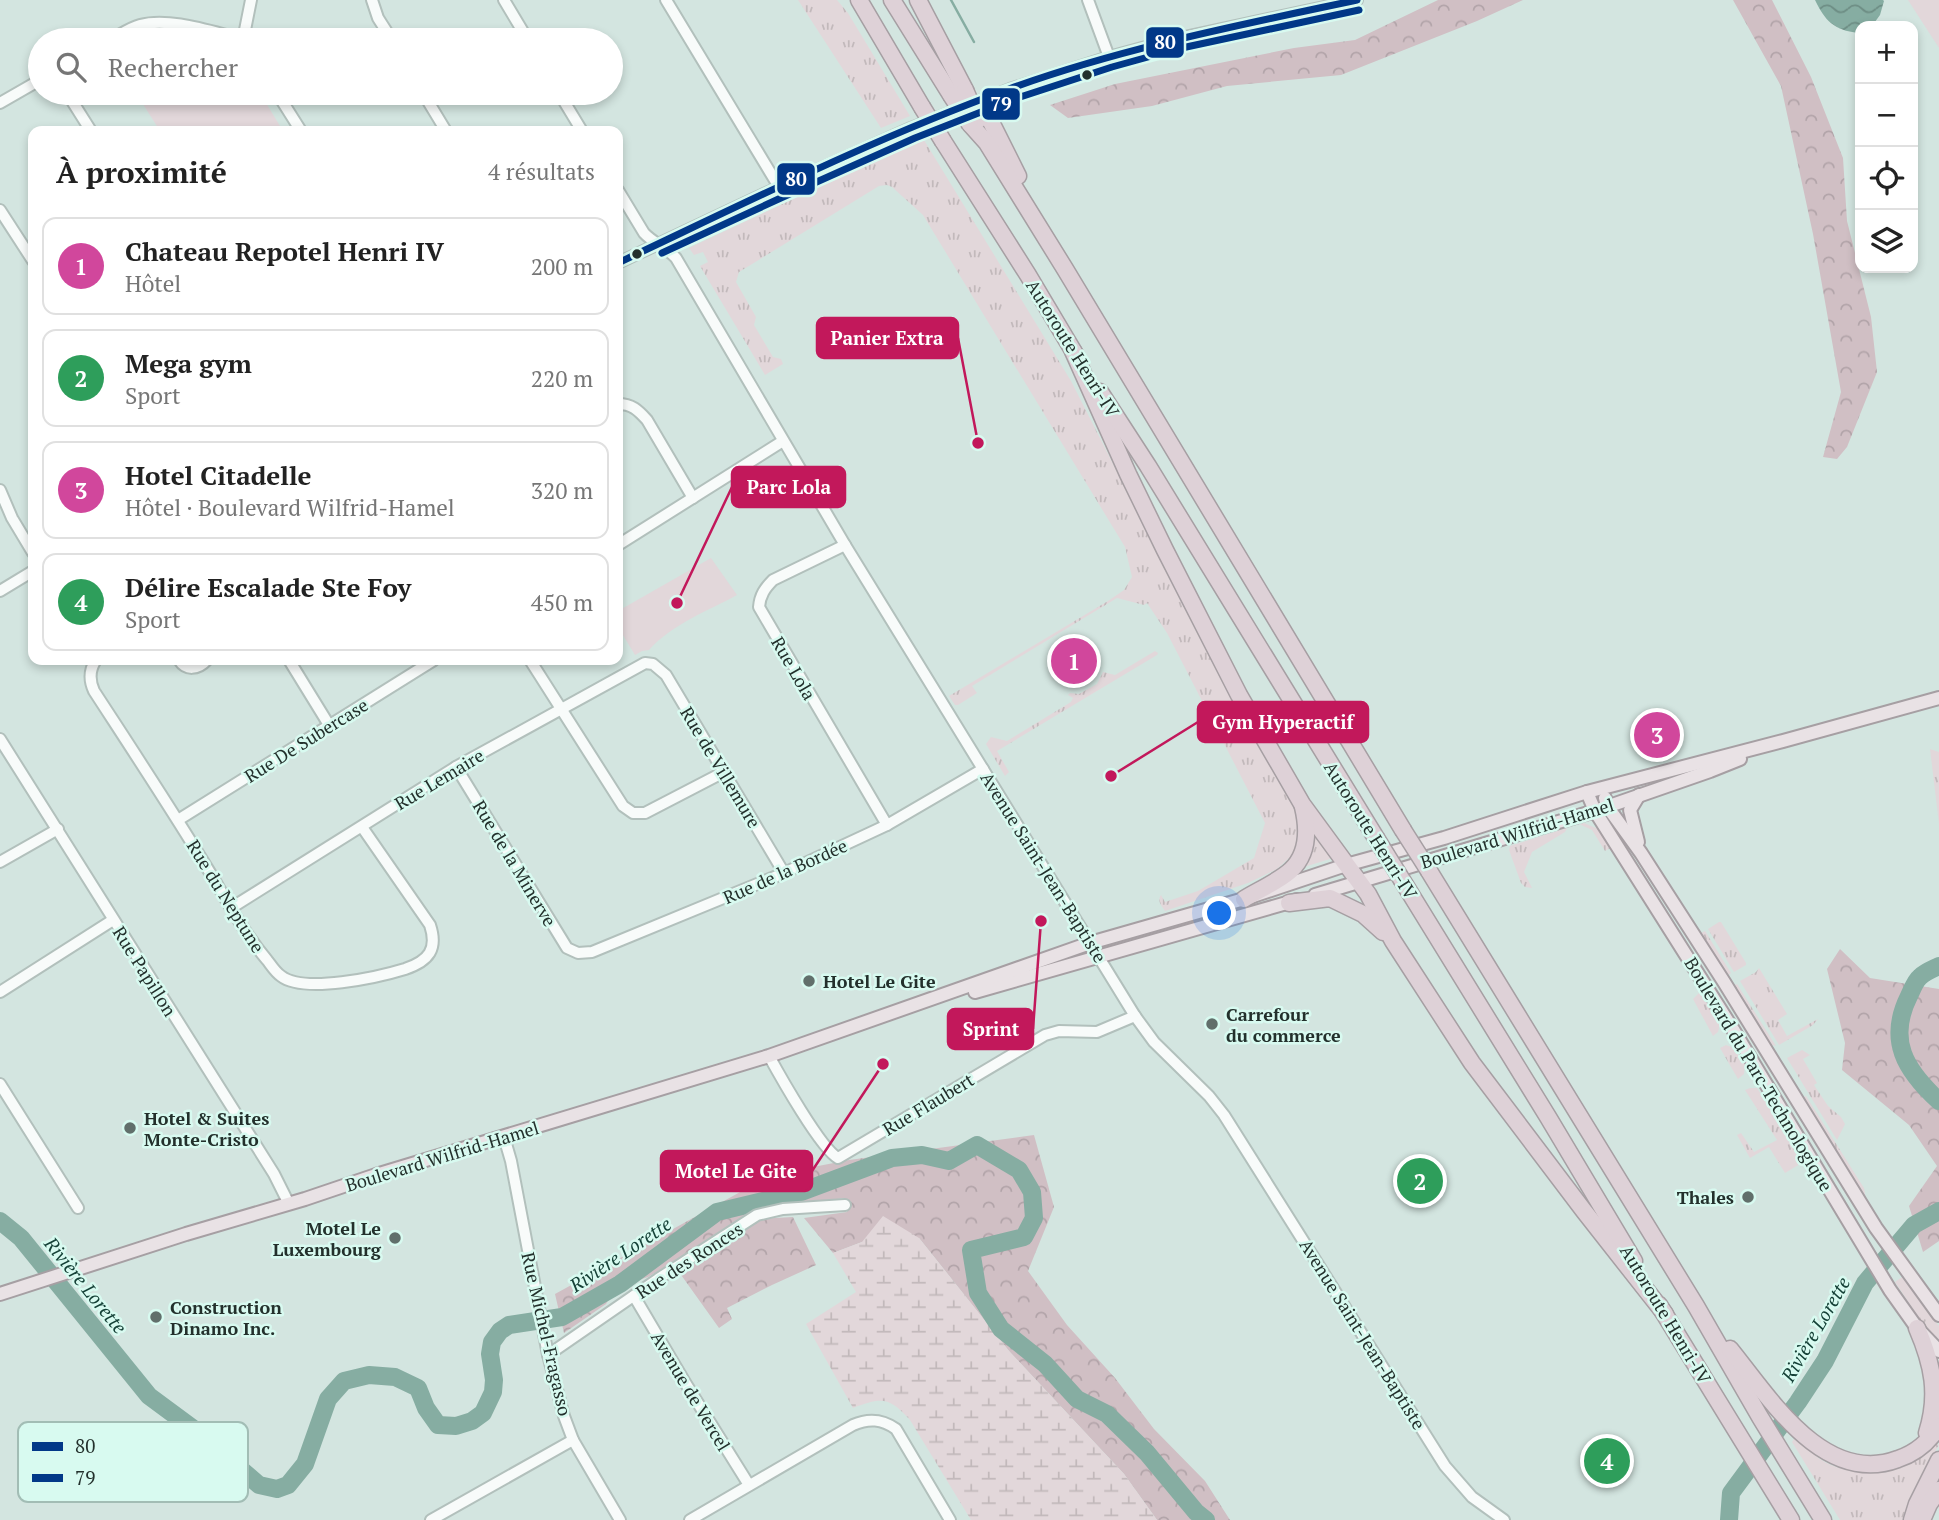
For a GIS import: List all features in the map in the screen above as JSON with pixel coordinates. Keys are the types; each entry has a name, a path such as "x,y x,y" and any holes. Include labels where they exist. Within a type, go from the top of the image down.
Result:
{"highway":[{"name":"Autoroute Henri-IV","path":"859,0 922,107 1073,351 1148,466 1548,1116 1791,1520"},
{"path":"892,0 963,91"},
{"path":"918,0 963,91 1065,269"},
{"path":"927,0 963,91 979,120"},
{"name":"Autoroute Henri-IV","path":"979,120 987,143 1403,830 1696,1306 1823,1520"},
{"path":"1073,351 1165,550 1246,707 1302,804 1370,897 1393,941 1472,1063 1665,1314"},
{"path":"1244,899 1293,868 1306,843 1307,823 1302,804"},
{"path":"1289,903 1330,898 1363,914 1393,941"},
{"path":"1696,1306 1799,1431 1838,1458 1856,1464 1888,1463 1928,1442 1939,1426"},
{"path":"1916,1450 1933,1423 1939,1399 1932,1362 1917,1328"},
{"path":"1912,1520 1939,1460"},
{"path":"1922,1520 1939,1490"}],"main road":[{"name":"Boulevard Wilfrid-Hamel","path":"0,1294 376,1175 769,1056 1090,943 1244,899 1587,792 1939,698"},
{"name":"Boulevard Wilfrid-Hamel","path":"883,1017 1100,958 1595,811 1710,771 1783,741"},
{"name":"Boulevard du Parc-Technologique","path":"1601,788 1607,806 1641,853 1773,1058 1876,1228 1939,1315"},
{"name":"Boulevard du Parc-Technologique","path":"1587,792 1595,811 1734,1031 1890,1290 1917,1328 1939,1351"},
{"name":"Boulevard du Parc-Technologique","path":"1639,795 1630,810 1641,853"}],"street":[{"path":"245,28 251,0"},
{"path":"372,0 384,28"},
{"path":"504,0 521,28"},
{"path":"666,0 779,187"},
{"path":"1088,0 1109,57"},
{"path":"623,261 911,128 1010,89 1109,57 1212,30 1357,0"},
{"path":"135,28 156,24 178,24 194,28"},
{"path":"0,103 28,87"},
{"path":"75,105 88,126"},
{"path":"285,105 298,126"},
{"path":"430,105 443,126"},
{"path":"566,105 579,126"},
{"name":"Avenue Saint-Jean-Baptiste","path":"623,198 644,233 676,258 845,545 1135,1016 1154,1042 1209,1096 1224,1115 1445,1465 1472,1497 1504,1520"},
{"path":"0,210 28,253"},
{"path":"623,404 638,410 647,420 693,498"},
{"path":"623,542 783,441"},
{"path":"0,490 28,544"},
{"name":"Rue Lola","path":"845,545 773,580 760,598 760,607 887,825"},
{"path":"0,592 28,573"},
{"name":"Rue Lemaire","path":"231,908 456,767 635,668 645,663 653,664"},
{"name":"Rue de Villemure","path":"653,664 666,675 785,873"},
{"name":"Rue du Neptune","path":"94,665 90,673 94,691 256,947 281,976 293,982 334,983 388,974 420,962 429,955 433,947 434,938 430,925 362,827"},
{"path":"182,665 192,668 202,665"},
{"path":"292,665 329,726"},
{"name":"Rue De Subercase","path":"178,820 426,665"},
{"path":"533,665 622,806 633,813 645,813 724,772"},
{"name":"Rue Papillon","path":"0,738 268,1164 289,1204"},
{"name":"Rue de la Minerve","path":"456,767 566,948 578,953"},
{"name":"Rue de la Bordée","path":"578,953 592,953 785,873 887,825 983,768"},
{"path":"0,862 58,829"},
{"path":"0,992 113,920"},
{"name":"Rue Flaubert","path":"769,1056 816,1132 831,1154 838,1158 1045,1035 1059,1031 1097,1032 1135,1016"},
{"path":"0,1084 78,1208"},
{"name":"Rue Michel-Fragasso","path":"504,1137 511,1161 548,1355 564,1416 573,1440 620,1520"},
{"name":"Rue des Ronces","path":"548,1355 757,1215 783,1209 845,1205"},
{"name":"Avenue de Vercel","path":"634,1296 749,1485"},
{"path":"690,1520 853,1425 874,1419 886,1422 896,1429 950,1520"},
{"path":"431,1520 573,1440"}],"green space":[{"path":"798,0 837,0 848,13 910,116 881,128"},
{"path":"1438,0 1523,0 1341,75 1227,86 1152,106 1068,118 1050,105 1115,84 1294,48 1355,40"},
{"path":"1733,0 1772,0 1811,77 1843,158 1847,221 1855,253 1855,273 1860,273 1871,317 1877,372 1847,447 1837,459 1823,457 1841,392 1813,234 1781,86"},
{"path":"1908,0 1939,0 1939,48"},
{"path":"144,105 267,105 280,126 157,126"},
{"path":"924,140 1071,381 1228,690 1297,811 1302,827 1293,860 1289,858 1277,869 1248,883 1165,911 1160,903 1161,895 1165,902 1198,891 1254,858 1265,823 1167,633 1147,603 1144,605 1117,598 972,686 977,693 958,705 955,705 949,696 1108,601 1124,590 1132,577 1125,547 923,215 892,187 879,186 739,272 736,282 756,317 754,325 773,357 781,359 783,364 765,375 700,266 708,262 703,252 694,255 689,248"},
{"path":"711,558 737,595 679,625 649,650 635,655 623,635 623,608"},
{"path":"1155,651 1157,655 997,751 1009,772 1005,776 986,744 991,737 1007,741 1071,702 1073,698 1068,695 1070,693 1079,694 1097,684 1103,672 1115,675"},
{"path":"1930,749 1939,752 1939,824"},
{"path":"1579,824 1598,827 1612,847 1605,851 1592,830"},
{"path":"1567,828 1565,832 1532,852 1524,872 1532,888 1525,887 1521,883 1510,846"},
{"path":"1318,837 1332,856 1330,859 1300,866 1312,839"},
{"path":"1719,922 1746,963 1734,972 1708,929"},
{"path":"1705,931 1731,973 1727,976 1701,933"},
{"path":"1840,949 1870,978 1939,989 1939,1241 1923,1252 1909,1206 1937,1166 1909,1125 1842,1070 1845,1043 1827,969"},
{"path":"1759,968 1787,1014 1778,1020 1787,1036 1818,1019 1813,1025 1779,1045 1740,981"},
{"path":"1737,984 1776,1046 1768,1044 1733,986"},
{"path":"1701,991 1720,1024 1718,1032 1713,1036 1693,999"},
{"path":"1726,1045 1734,1048 1745,1063 1744,1074 1738,1079 1720,1048"},
{"path":"1802,1050 1810,1055 1803,1059 1817,1083 1814,1085 1828,1106 1845,1124 1837,1140 1787,1058"},
{"path":"1757,1088 1774,1115 1777,1114 1805,1161 1785,1173 1769,1147 1750,1158 1737,1135 1741,1133 1754,1152 1777,1140 1745,1090"},
{"path":"1806,1096 1864,1188 1866,1200 1802,1098"},
{"path":"1034,1135 1054,1207 1028,1271 1067,1325 1115,1378 1154,1429 1205,1481 1230,1520 1157,1520 1124,1474 1009,1351 919,1238 862,1242 833,1253 804,1218 847,1212 845,1198 783,1206 752,1215 648,1277 616,1287 606,1304 564,1333 555,1294 742,1191 737,1182 849,1160"},
{"path":"883,1216 919,1238 1009,1351 1124,1474 1157,1520 971,1520 903,1412 884,1401 853,1408 806,1324 856,1292 833,1253 862,1242"},
{"path":"793,1217 816,1265 727,1308 732,1319 719,1328 679,1272 757,1219"},
{"path":"1902,1277 1939,1326 1939,1345 1895,1282"},
{"path":"1796,1436 1813,1454 1829,1464 1861,1472 1894,1469 1908,1463 1934,1442 1939,1445 1918,1482 1904,1520 1840,1520 1792,1442"}],"water":[{"path":"1815,0 1884,1 1876,21 1855,21 1855,32 1836,27 1823,14"}],"waterway":[{"path":"951,0 974,42"},
{"name":"Rivière Lorette","path":"1939,966 1917,981 1903,1012 1900,1027 1900,1040 1909,1066 1939,1101"},
{"name":"Rivière Lorette","path":"248,1476 259,1485 277,1489 288,1485 305,1464 328,1399 344,1381 369,1375 395,1377 418,1388 426,1408 438,1425 456,1426 472,1421 483,1413 493,1392 490,1354 492,1342 500,1331 509,1325 562,1317 620,1284 717,1212 801,1192 892,1158 922,1155 949,1161 977,1145 1019,1170 1032,1192 1034,1218 1024,1237 971,1250 978,1293 1001,1329 1045,1364 1077,1399 1107,1414 1147,1453 1196,1512 1206,1520"},
{"name":"Rivière Lorette","path":"1729,1520 1731,1493 1825,1361 1865,1283 1914,1225 1939,1211"},
{"name":"Rivière Lorette","path":"0,1221 21,1238 149,1396 184,1422"}],"transit line":[{"name":"80","path":"623,261 860,150 1009,89 1138,49 1357,0"},
{"name":"79","path":"662,253 915,138 1014,99 1177,49 1359,10"}],"place":[{"name":"Panier Extra","path":"978,443"},
{"name":"Parc Lola","path":"677,603"},
{"name":"Chateau Repotel Henri IV","path":"1074,661"},
{"name":"Hotel Citadelle","path":"1657,735"},
{"name":"Gym Hyperactif","path":"1111,776"},
{"name":"Sprint","path":"1041,921"},
{"name":"Hotel Le Gite","path":"809,981"},
{"name":"Carrefour du commerce","path":"1212,1024"},
{"name":"Motel Le Gite","path":"883,1064"},
{"name":"Hotel & Suites Monte-Cristo","path":"130,1128"},
{"name":"Mega gym","path":"1420,1181"},
{"name":"Thales","path":"1748,1197"},
{"name":"Motel Le Luxembourg","path":"395,1238"},
{"name":"Construction Dinamo Inc.","path":"156,1317"},
{"name":"Délire Escalade Ste Foy","path":"1607,1461"}]}
